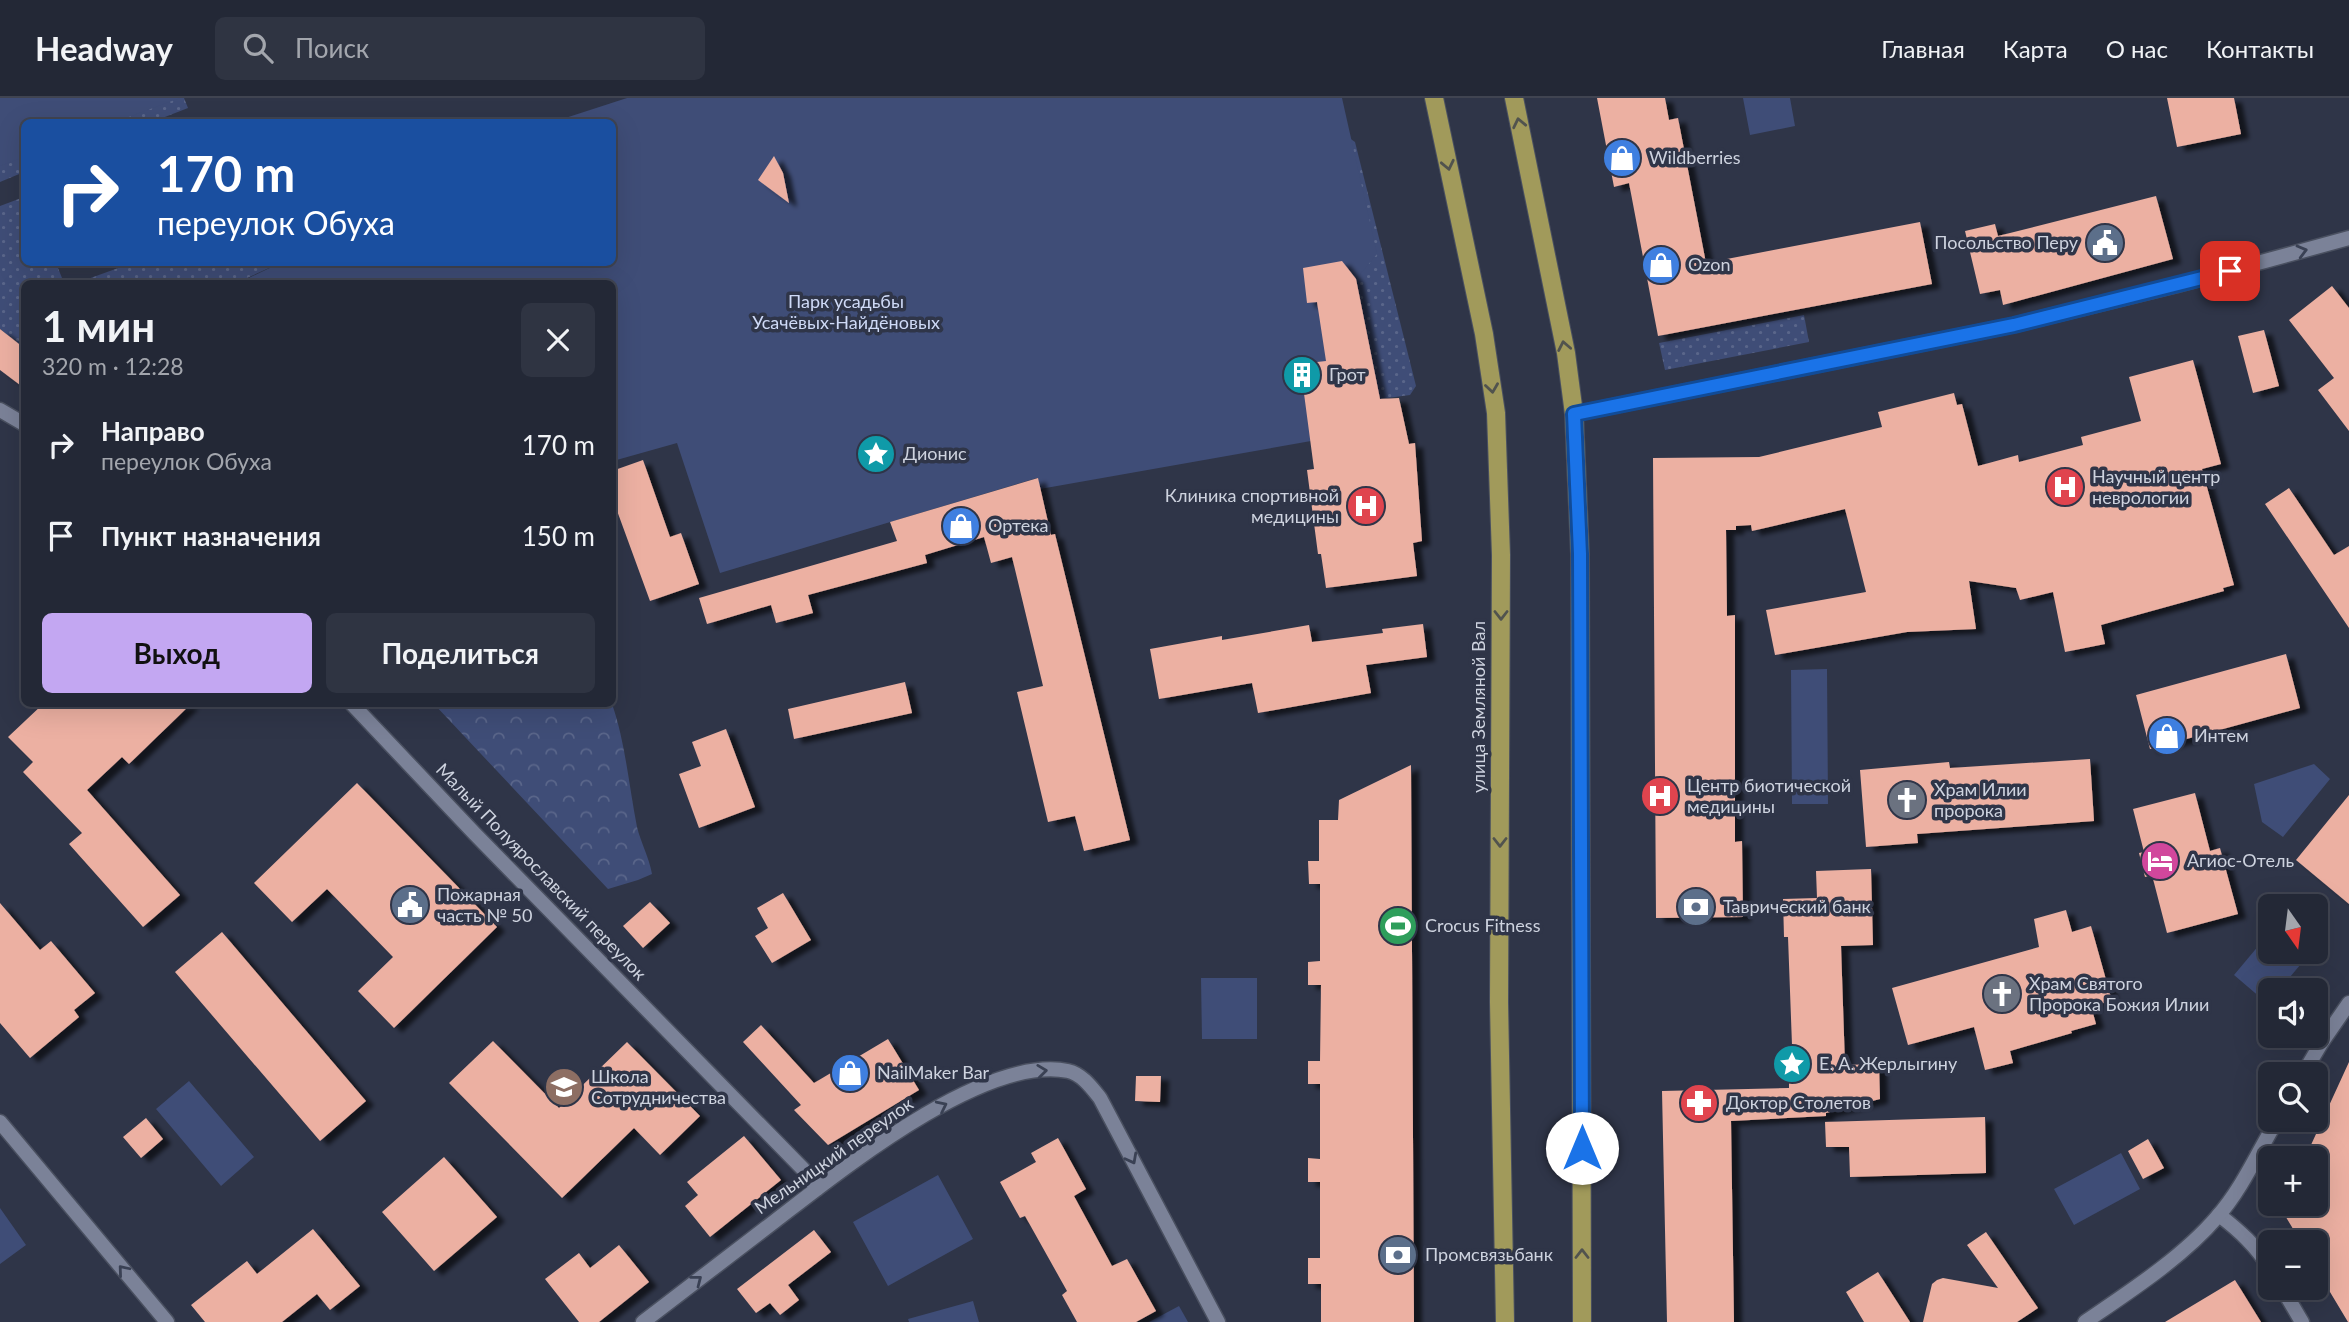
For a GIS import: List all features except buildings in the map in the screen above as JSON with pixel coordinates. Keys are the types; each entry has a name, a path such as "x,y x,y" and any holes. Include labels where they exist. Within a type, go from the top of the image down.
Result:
{"main road":[{"name":"улица Земляной Вал","path":"1434,98 1484,334 1496,413 1501,555 1499,1002 1505,1322"},
{"path":"1514,98 1566,353 1574,414 1580,554 1582,1322"}],"street":[{"path":"1574,414 2014,325 2177,285 2349,238"},
{"path":"0,411 21,422"},
{"name":"Малый Полуярославский переулок","path":"355,707 475,834 803,1169 817,1189"},
{"path":"2310,1062 2349,1003"},
{"name":"Мельницкий переулок","path":"643,1322 886,1138 956,1099 1014,1075 1050,1069 1072,1072 1088,1083 1100,1098 1218,1322"},
{"path":"0,1122 167,1322"},
{"path":"2085,1322 2197,1239 2219,1215 2244,1179 2270,1132"},
{"path":"2219,1215 2241,1231 2258,1250"},
{"path":"2289,1300 2302,1322"}],"green space":[{"path":"0,98 184,98 188,108 160,119 21,119 21,173 0,182"},
{"path":"0,98 180,98 123,119 21,119 21,158 0,166"},
{"name":"Парк усадьбы Усачёвых-Найдёновых","path":"627,98 1342,98 1377,254 1356,279 1311,441 1040,489 1037,478 720,573 677,443 616,460 616,280 244,280 274,266 616,266 616,119 562,119"},
{"path":"1305,98 1332,126 1355,142 1416,386 1410,395 1380,399"},
{"path":"1743,98 1790,98 1795,126 1750,135"},
{"path":"21,198 21,266 57,266 63,280 21,280 21,346 0,329 0,206"},
{"path":"124,266 273,266 243,280 85,280"},
{"path":"1804,315 1809,342 1665,370 1659,343"},
{"path":"1827,669 1828,804 1792,804 1791,670"},
{"path":"437,707 613,707 624,748 637,827 652,874 608,889"},
{"path":"2314,764 2330,779 2283,837 2262,822 2254,784"},
{"path":"2258,946 2258,964 2301,964 2289,978 2258,978 2258,995 2234,975"},
{"path":"1201,978 1257,978 1257,1039 1202,1039"},
{"path":"189,1081 254,1157 221,1186 156,1109"},
{"path":"2121,1153 2140,1189 2074,1225 2054,1189"},
{"path":"938,1175 973,1239 888,1286 853,1222"},
{"path":"0,1208 26,1245 0,1264"},
{"path":"973,1301 979,1322 909,1322 908,1319"},
{"path":"1179,1306 1188,1322 1149,1322"}],"place":[{"name":"Wildberries","path":"1622,158"},
{"name":"Посольство Перу","path":"2105,243"},
{"name":"Ozon","path":"1661,265"},
{"name":"Грот","path":"1302,375"},
{"name":"Дионис","path":"876,454"},
{"name":"Научный центр неврологии","path":"2065,487"},
{"name":"Клиника спортивной медицины","path":"1366,506"},
{"name":"Ортека","path":"961,526"},
{"name":"Интем","path":"2167,736"},
{"name":"Центр биотической медицины","path":"1660,796"},
{"name":"Храм Илии пророка","path":"1907,800"},
{"name":"Агиос-Отель","path":"2160,861"},
{"name":"Пожарная часть № 50","path":"410,905"},
{"name":"Таврический банк","path":"1696,907"},
{"name":"Crocus Fitness","path":"1398,926"},
{"name":"Храм Святого Пророка Божия Илии","path":"2002,994"},
{"name":"Е. А. Жерлыгину","path":"1792,1064"},
{"name":"NailMaker Bar","path":"850,1073"},
{"name":"Школа Сотрудничества","path":"564,1087"},
{"name":"Доктор Столетов","path":"1699,1103"},
{"name":"Промсвязьбанк","path":"1398,1255"}],"route":[{"path":"1582,1148 1580,554 1574,414 2014,325 2230,271"}]}
